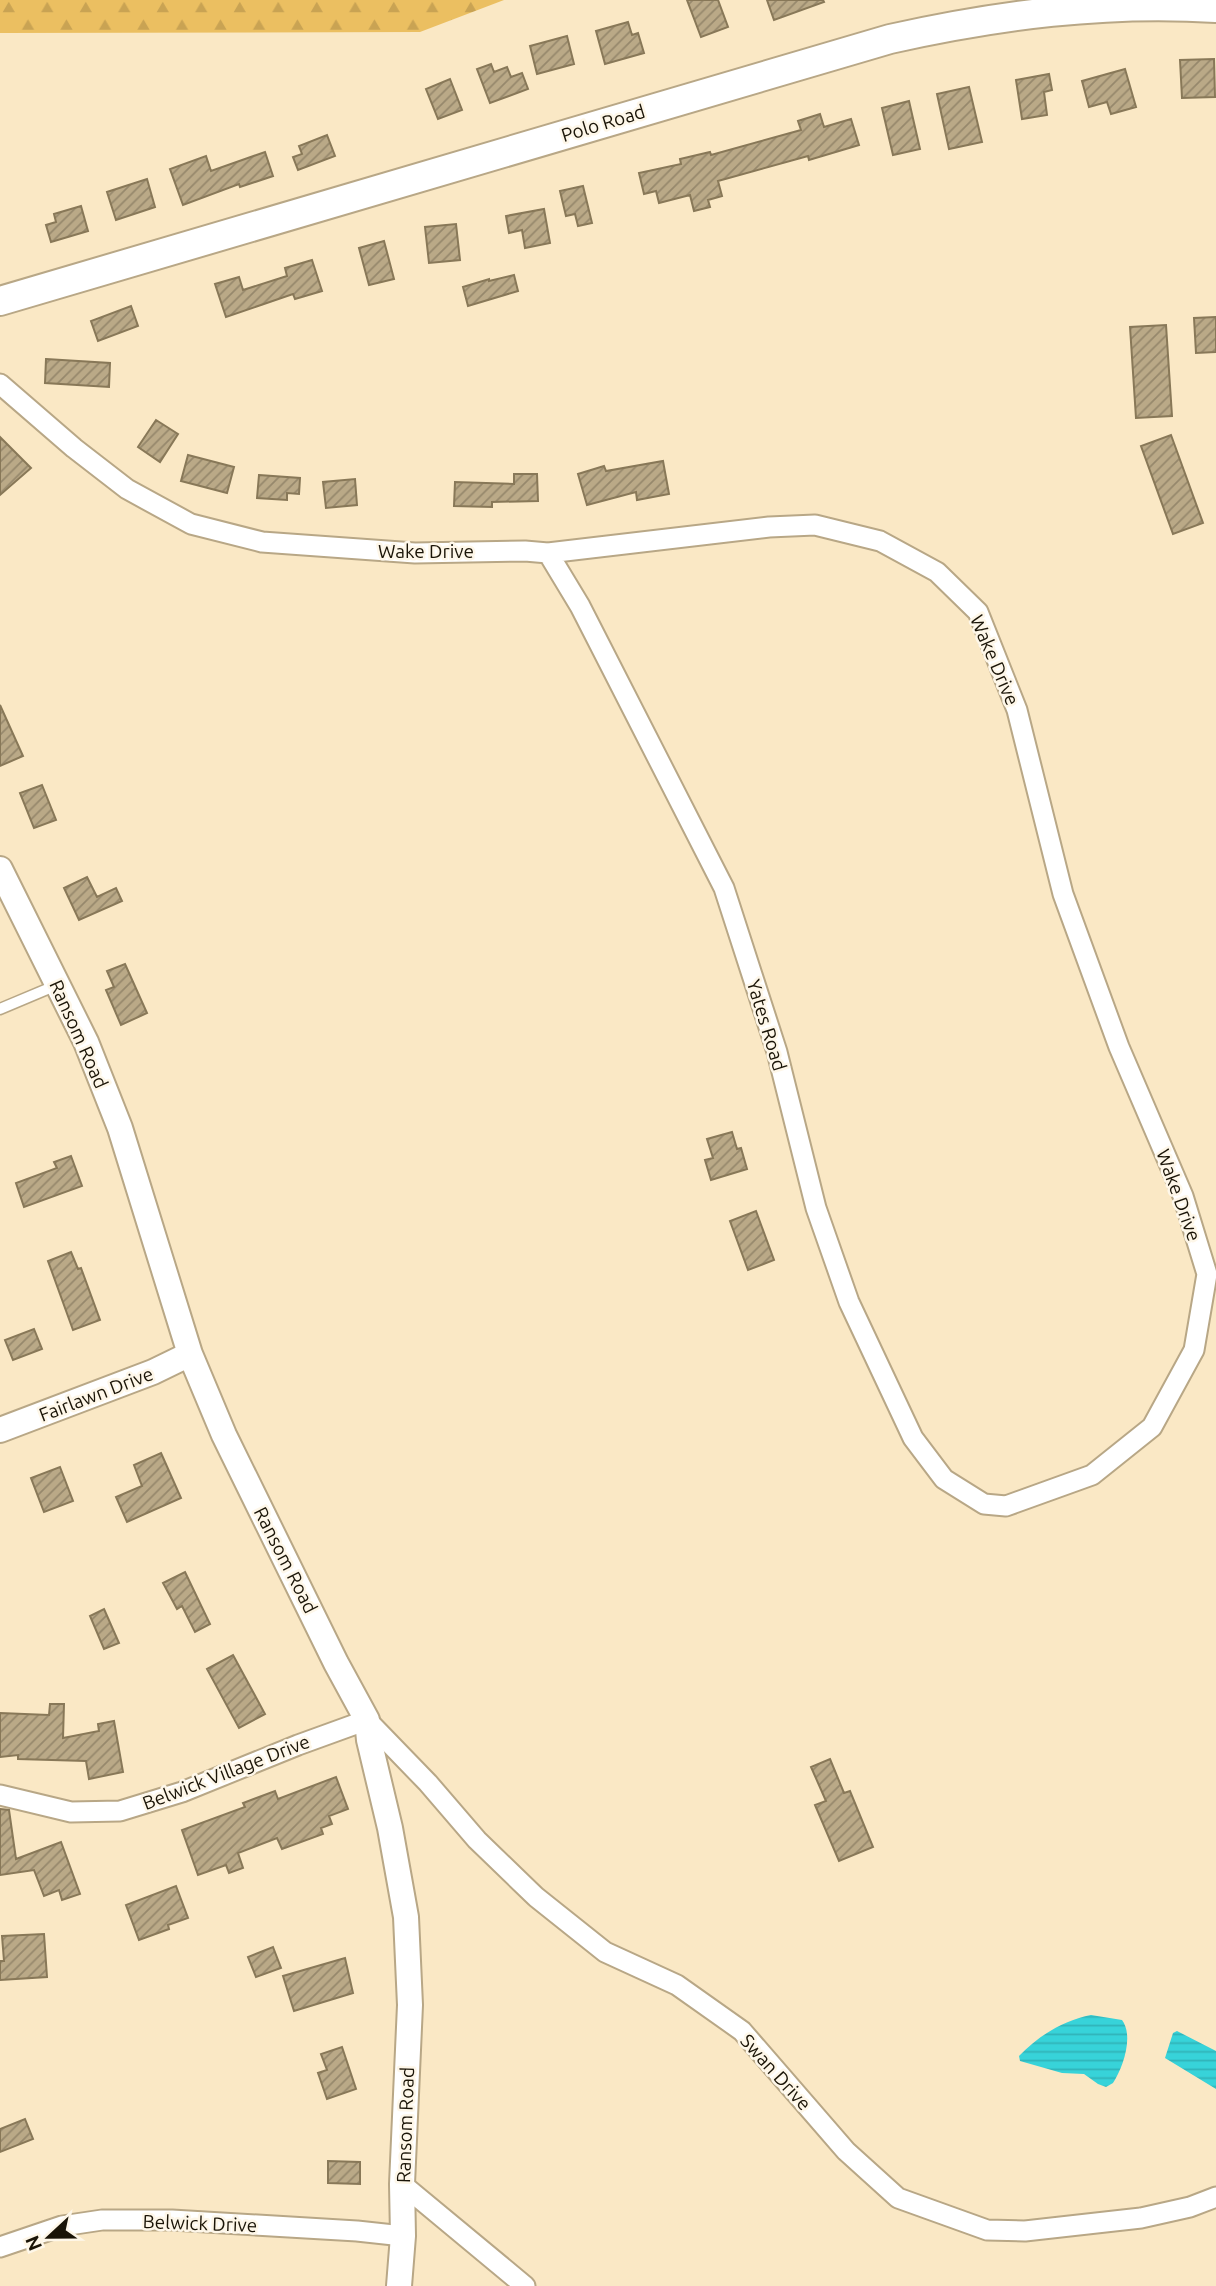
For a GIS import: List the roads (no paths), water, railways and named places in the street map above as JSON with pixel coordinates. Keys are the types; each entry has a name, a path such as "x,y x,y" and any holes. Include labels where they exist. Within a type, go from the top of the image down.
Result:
{"main road":[{"name":"Polo Road","path":"0,301 890,39 972,22 1061,10 1139,6 1216,8"}],"street":[{"name":"Wake Drive","path":"0,384 127,489 191,524 262,542 404,552 548,553 769,527 816,525 880,541 937,572 978,612 1017,710 1063,894 1119,1047 1183,1196 1207,1274 1195,1350 1152,1427 1092,1475 1006,1506 984,1504 971,1496"},
{"name":"Yates Road","path":"548,553 580,606 724,888 777,1052 816,1208 849,1303 913,1438 944,1479 971,1496"},
{"name":"Ransom Road","path":"0,869 86,1042 120,1128 190,1354 229,1446 367,1720 406,1917 410,2005 399,2286"},
{"name":"Fairlawn Drive","path":"0,1430 153,1373 190,1354"},
{"name":"Belwick Village Drive","path":"0,1795 71,1812 120,1811 181,1792 367,1720"},
{"name":"Swan Drive","path":"367,1720 428,1783 477,1840 536,1897 606,1952 677,1985 741,2031 846,2151 898,2198 988,2230 1025,2231 1141,2218 1190,2207 1216,2197"},
{"path":"402,2184 525,2286"},
{"name":"Belwick Drive","path":"0,2247 62,2226 102,2220 172,2220 403,2236"}],"lane":[{"path":"0,1009 57,985"}],"water":[{"path":"1091,2015 1122,2020 1125,2027 1126,2052 1113,2083 1106,2087 1084,2074 1062,2073 1020,2061 1019,2056 1043,2036 1061,2025"},
{"path":"1177,2031 1216,2051 1216,2089 1165,2058 1173,2033"}]}
